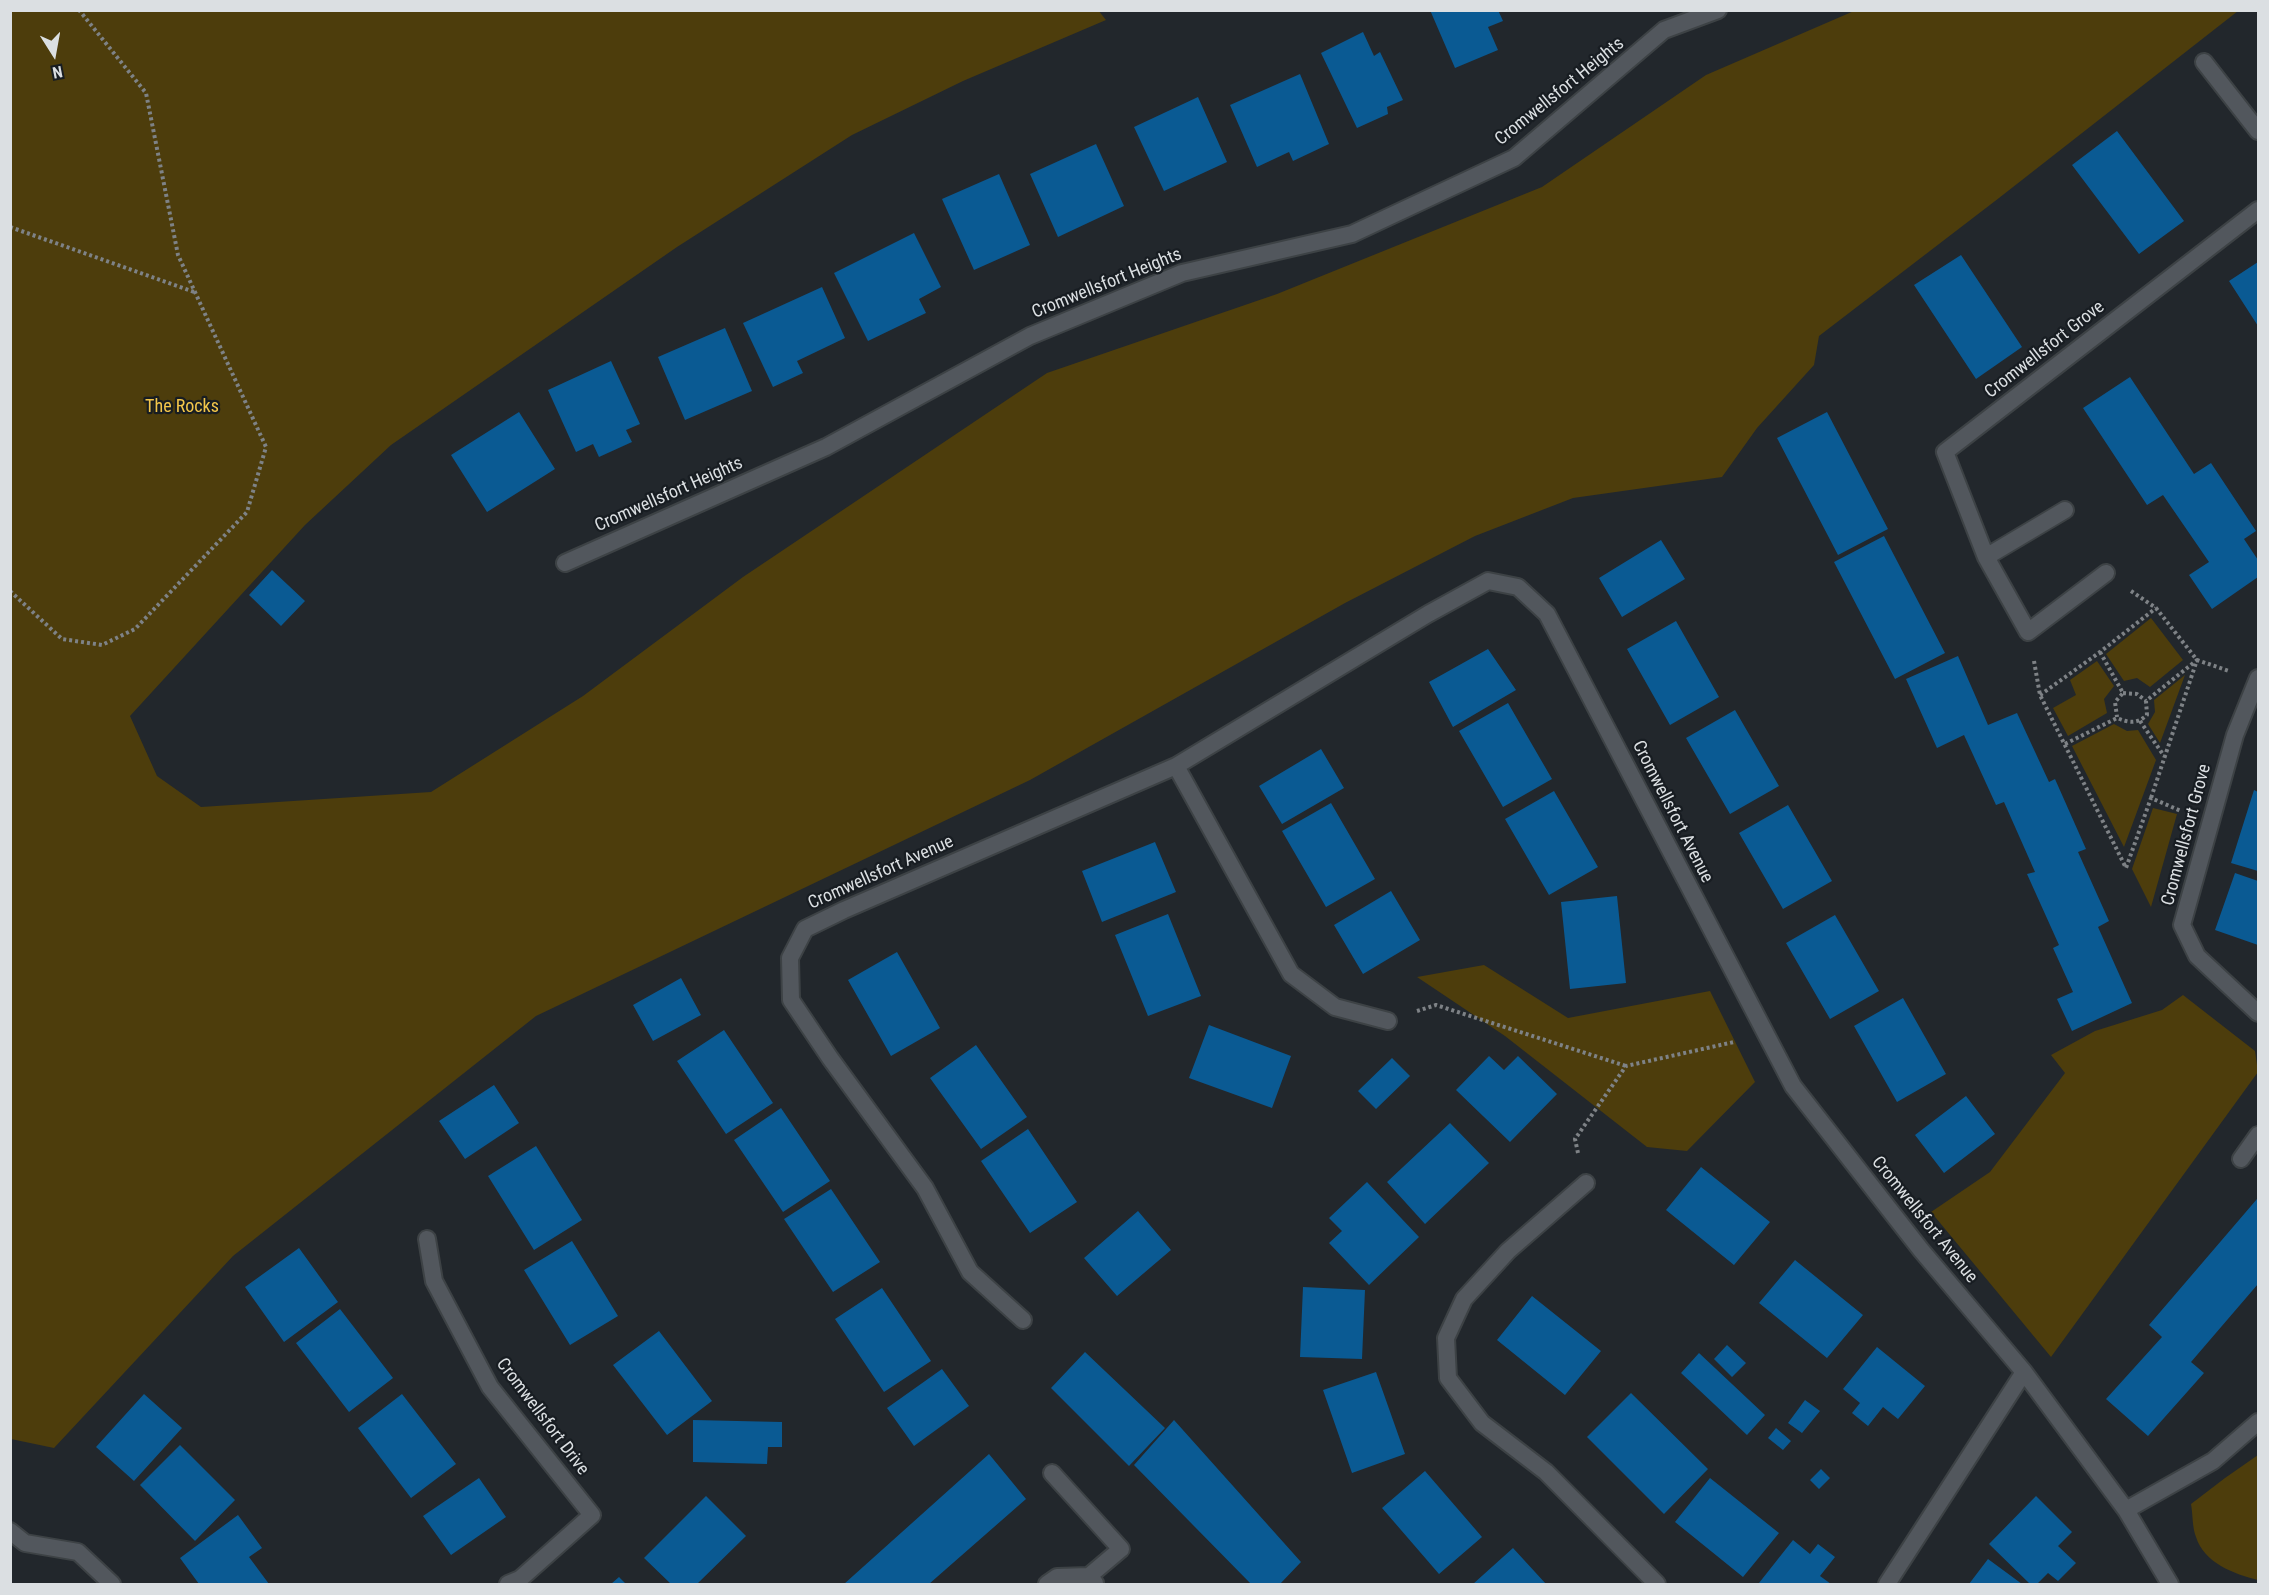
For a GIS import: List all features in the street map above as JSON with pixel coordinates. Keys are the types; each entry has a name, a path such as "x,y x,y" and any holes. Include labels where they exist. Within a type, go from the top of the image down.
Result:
{"street":[{"name":"Cromwellsfort Heights","path":"565,563 826,447 1030,336 1182,273 1352,234 1514,158 1664,30 1718,10"},
{"path":"2204,62 2259,131"},
{"name":"Cromwellsfort Grove","path":"2028,632 1986,556 1945,452 2259,210"},
{"path":"1986,556 2064,510"},
{"path":"2028,632 2106,573"},
{"name":"Cromwellsfort Avenue","path":"1023,1320 970,1272 925,1188 790,1000 790,958 805,929 844,909 1176,766 1428,614 1488,581 1518,587 1547,614 1793,1086 1921,1250 2024,1372 2126,1510 2170,1584"},
{"name":"Cromwellsfort Grove","path":"2258,679 2235,735 2182,925 2197,956 2259,1013"},
{"path":"1176,766 1291,974 1335,1007 1388,1021"},
{"path":"2241,1159 2259,1135"},
{"path":"1586,1183 1508,1251 1464,1299 1446,1338 1448,1378 1482,1423 1546,1472 1657,1584"},
{"name":"Cromwellsfort Drive","path":"427,1239 434,1281 490,1387 592,1515 520,1579 508,1584"},
{"path":"1887,1584 2024,1372"},
{"path":"2126,1510 2213,1461 2259,1422"},
{"path":"1047,1584 1057,1577 1093,1580 1121,1550 1052,1473"},
{"path":"10,1531 25,1543 78,1552 112,1584"}],"path":[{"path":"10,591 62,639 102,645 135,629 247,512 266,447 178,255 146,93 79,10"},
{"path":"10,227 195,292"},
{"path":"2106,573 2156,608 2197,660 2258,679"},
{"path":"2040,695 2156,608"},
{"path":"2028,632 2040,695 2126,868 2197,660"},
{"path":"2100,652 2123,693"},
{"path":"2146,701 2197,660"},
{"path":"2065,744 2117,718 2127,722 2140,721 2147,715 2146,701 2137,694 2123,693"},
{"path":"2117,718 2115,702 2123,693"},
{"path":"2140,721 2164,756"},
{"path":"2151,798 2210,823"},
{"path":"1388,1021 1436,1005 1626,1066 1742,1041 1764,1031"},
{"path":"1586,1183 1575,1139 1626,1066"}],"green space":[{"name":"The Rocks","path":"1098,10 1106,20 963,81 852,135 677,247 391,445 305,525 130,716 157,776 201,807 431,792 583,696 743,577 1047,373 1277,294 1542,187 1706,75 1854,11 2238,11 1819,336 1814,365 1757,428 1722,477 1573,498 1475,536 1345,603 1030,780 536,1016 233,1256 54,1448 11,1439 11,11"},
{"path":"2151,618 2183,660 2150,687 2137,678 2124,681 2106,654"},
{"path":"2097,661 2114,686 2104,699 2107,713 2068,736 2053,708 2076,695 2070,680"},
{"path":"2185,675 2160,743 2148,724 2155,712 2154,700"},
{"path":"2114,724 2127,731 2138,730 2156,760 2124,847 2072,746"},
{"path":"2153,808 2177,814 2151,907 2132,869"},
{"path":"1484,965 1568,1018 1710,991 1755,1082 1687,1151 1647,1147 1505,1036 1417,977"},
{"path":"2183,995 2255,1051 2258,1072 2051,1357 1931,1212 1990,1172 2065,1073 2051,1055 2095,1031 2162,1010"},
{"path":"2258,1455 2258,1580 2230,1571 2206,1554 2195,1533 2191,1504"}],"building":[{"path":"1430,10 1498,10 1503,21 1488,27 1498,50 1455,68"},
{"path":"1363,32 1374,56 1380,52 1403,100 1387,107 1388,114 1357,128 1321,53"},
{"path":"1300,74 1329,144 1293,161 1289,152 1257,167 1230,105"},
{"path":"1198,97 1227,162 1164,191 1134,127"},
{"path":"2117,131 2184,221 2139,254 2072,165"},
{"path":"1096,144 1124,206 1058,237 1030,174"},
{"path":"999,174 1030,245 974,270 942,199"},
{"path":"914,233 941,287 919,299 926,313 868,341 834,273"},
{"path":"1961,255 2022,347 1976,379 1914,285"},
{"path":"2258,262 2258,326 2229,281"},
{"path":"822,287 845,338 797,361 803,373 773,387 743,323"},
{"path":"725,328 752,391 685,420 658,357"},
{"path":"611,361 640,424 626,430 632,442 599,457 593,444 576,452 548,390"},
{"path":"2130,377 2194,474 2211,463 2256,531 2244,539 2258,560 2258,577 2212,609 2189,575 2209,562 2163,495 2147,505 2083,408"},
{"path":"519,412 555,469 487,512 451,455"},
{"path":"1827,412 1888,529 1838,555 1777,438"},
{"path":"1884,536 1945,653 1895,679 1834,562"},
{"path":"1661,540 1685,579 1622,617 1599,578"},
{"path":"272,570 305,601 281,626 249,595"},
{"path":"1676,621 1719,697 1670,725 1627,649"},
{"path":"1488,649 1516,690 1453,727 1429,682"},
{"path":"1958,656 1988,725 2017,713 2049,782 2055,779 2086,849 2078,852 2109,921 2098,927 2132,1003 2072,1031 2057,999 2073,992 2053,948 2059,945 2027,874 2035,872 2004,802 1996,805 1964,735 1937,748 1906,679"},
{"path":"1508,703 1552,779 1503,807 1459,731"},
{"path":"1735,710 1779,786 1730,814 1686,738"},
{"path":"1321,749 1344,788 1282,824 1259,786"},
{"path":"2254,790 2258,792 2258,871 2231,863"},
{"path":"1554,791 1598,867 1549,895 1505,819"},
{"path":"1331,803 1375,879 1326,907 1282,831"},
{"path":"1788,805 1832,881 1783,909 1739,833"},
{"path":"1155,842 1176,892 1102,922 1082,871"},
{"path":"2235,873 2258,881 2258,945 2215,930"},
{"path":"1391,891 1420,940 1363,974 1334,925"},
{"path":"1617,896 1626,983 1570,989 1561,902"},
{"path":"1168,914 1201,996 1148,1016 1115,935"},
{"path":"1835,915 1879,991 1830,1019 1786,943"},
{"path":"897,952 940,1028 891,1056 848,980"},
{"path":"681,978 701,1015 653,1041 633,1005"},
{"path":"1903,998 1946,1074 1897,1102 1854,1026"},
{"path":"1209,1025 1291,1056 1272,1108 1189,1078"},
{"path":"724,1030 773,1103 726,1134 677,1061"},
{"path":"976,1045 1027,1117 981,1149 930,1078"},
{"path":"1489,1056 1504,1070 1518,1056 1557,1094 1510,1142 1456,1090"},
{"path":"1392,1058 1410,1076 1376,1109 1358,1091"},
{"path":"494,1085 519,1123 465,1159 439,1121"},
{"path":"1966,1096 1995,1134 1944,1173 1915,1135"},
{"path":"781,1108 830,1181 783,1212 734,1140"},
{"path":"1450,1123 1489,1163 1425,1224 1387,1182"},
{"path":"1028,1129 1077,1202 1030,1233 981,1161"},
{"path":"536,1146 582,1220 534,1250 488,1176"},
{"path":"1701,1167 1770,1222 1734,1265 1666,1210"},
{"path":"1367,1182 1419,1237 1369,1285 1329,1243 1342,1231 1329,1218"},
{"path":"831,1189 880,1262 833,1292 784,1219"},
{"path":"2257,1199 2258,1284 2191,1362 2204,1373 2148,1436 2106,1399 2162,1337 2149,1325"},
{"path":"1138,1211 1171,1250 1117,1296 1084,1258"},
{"path":"572,1241 618,1316 570,1345 524,1270"},
{"path":"299,1248 338,1302 284,1342 245,1287"},
{"path":"1795,1260 1863,1315 1827,1358 1759,1303"},
{"path":"1303,1287 1365,1290 1362,1359 1300,1357"},
{"path":"882,1288 931,1361 884,1392 835,1319"},
{"path":"1532,1296 1601,1351 1565,1395 1497,1340"},
{"path":"340,1309 393,1378 349,1412 296,1343"},
{"path":"659,1331 712,1401 667,1435 613,1365"},
{"path":"1727,1345 1746,1363 1732,1377 1714,1359"},
{"path":"1877,1347 1925,1386 1898,1419 1883,1407 1868,1426 1852,1413 1860,1403 1843,1389"},
{"path":"1085,1352 1165,1428 1129,1466 1051,1388"},
{"path":"1699,1353 1765,1415 1747,1435 1681,1373"},
{"path":"942,1369 969,1406 914,1446 887,1408"},
{"path":"1376,1372 1405,1454 1352,1473 1323,1390"},
{"path":"1631,1393 1708,1469 1664,1514 1587,1437"},
{"path":"144,1394 182,1428 134,1481 96,1447"},
{"path":"402,1394 456,1464 411,1498 358,1428"},
{"path":"1805,1400 1820,1411 1802,1433 1788,1423"},
{"path":"693,1420 782,1422 782,1447 768,1447 767,1464 693,1462"},
{"path":"1174,1420 1301,1562 1280,1584 1251,1584 1134,1465"},
{"path":"1776,1428 1791,1441 1783,1450 1768,1438"},
{"path":"180,1445 235,1500 195,1541 140,1485"},
{"path":"989,1454 1026,1499 929,1584 844,1584"},
{"path":"1821,1469 1830,1478 1819,1489 1810,1480"},
{"path":"1425,1471 1482,1537 1439,1574 1382,1508"},
{"path":"479,1478 506,1517 451,1555 423,1516"},
{"path":"1710,1478 1779,1533 1743,1577 1675,1522"},
{"path":"706,1496 746,1536 697,1584 671,1584 644,1558"},
{"path":"2036,1496 2072,1532 2058,1546 2076,1563 2058,1581 2048,1573 2037,1584 2030,1584 1989,1544"},
{"path":"238,1515 262,1548 249,1557 269,1584 199,1584 180,1558"},
{"path":"1793,1540 1810,1554 1818,1544 1835,1557 1820,1576 1831,1584 1759,1583"},
{"path":"1513,1548 1546,1584 1473,1584"},
{"path":"1988,1559 2022,1584 1969,1584"},
{"path":"619,1577 626,1584 611,1584"}]}
